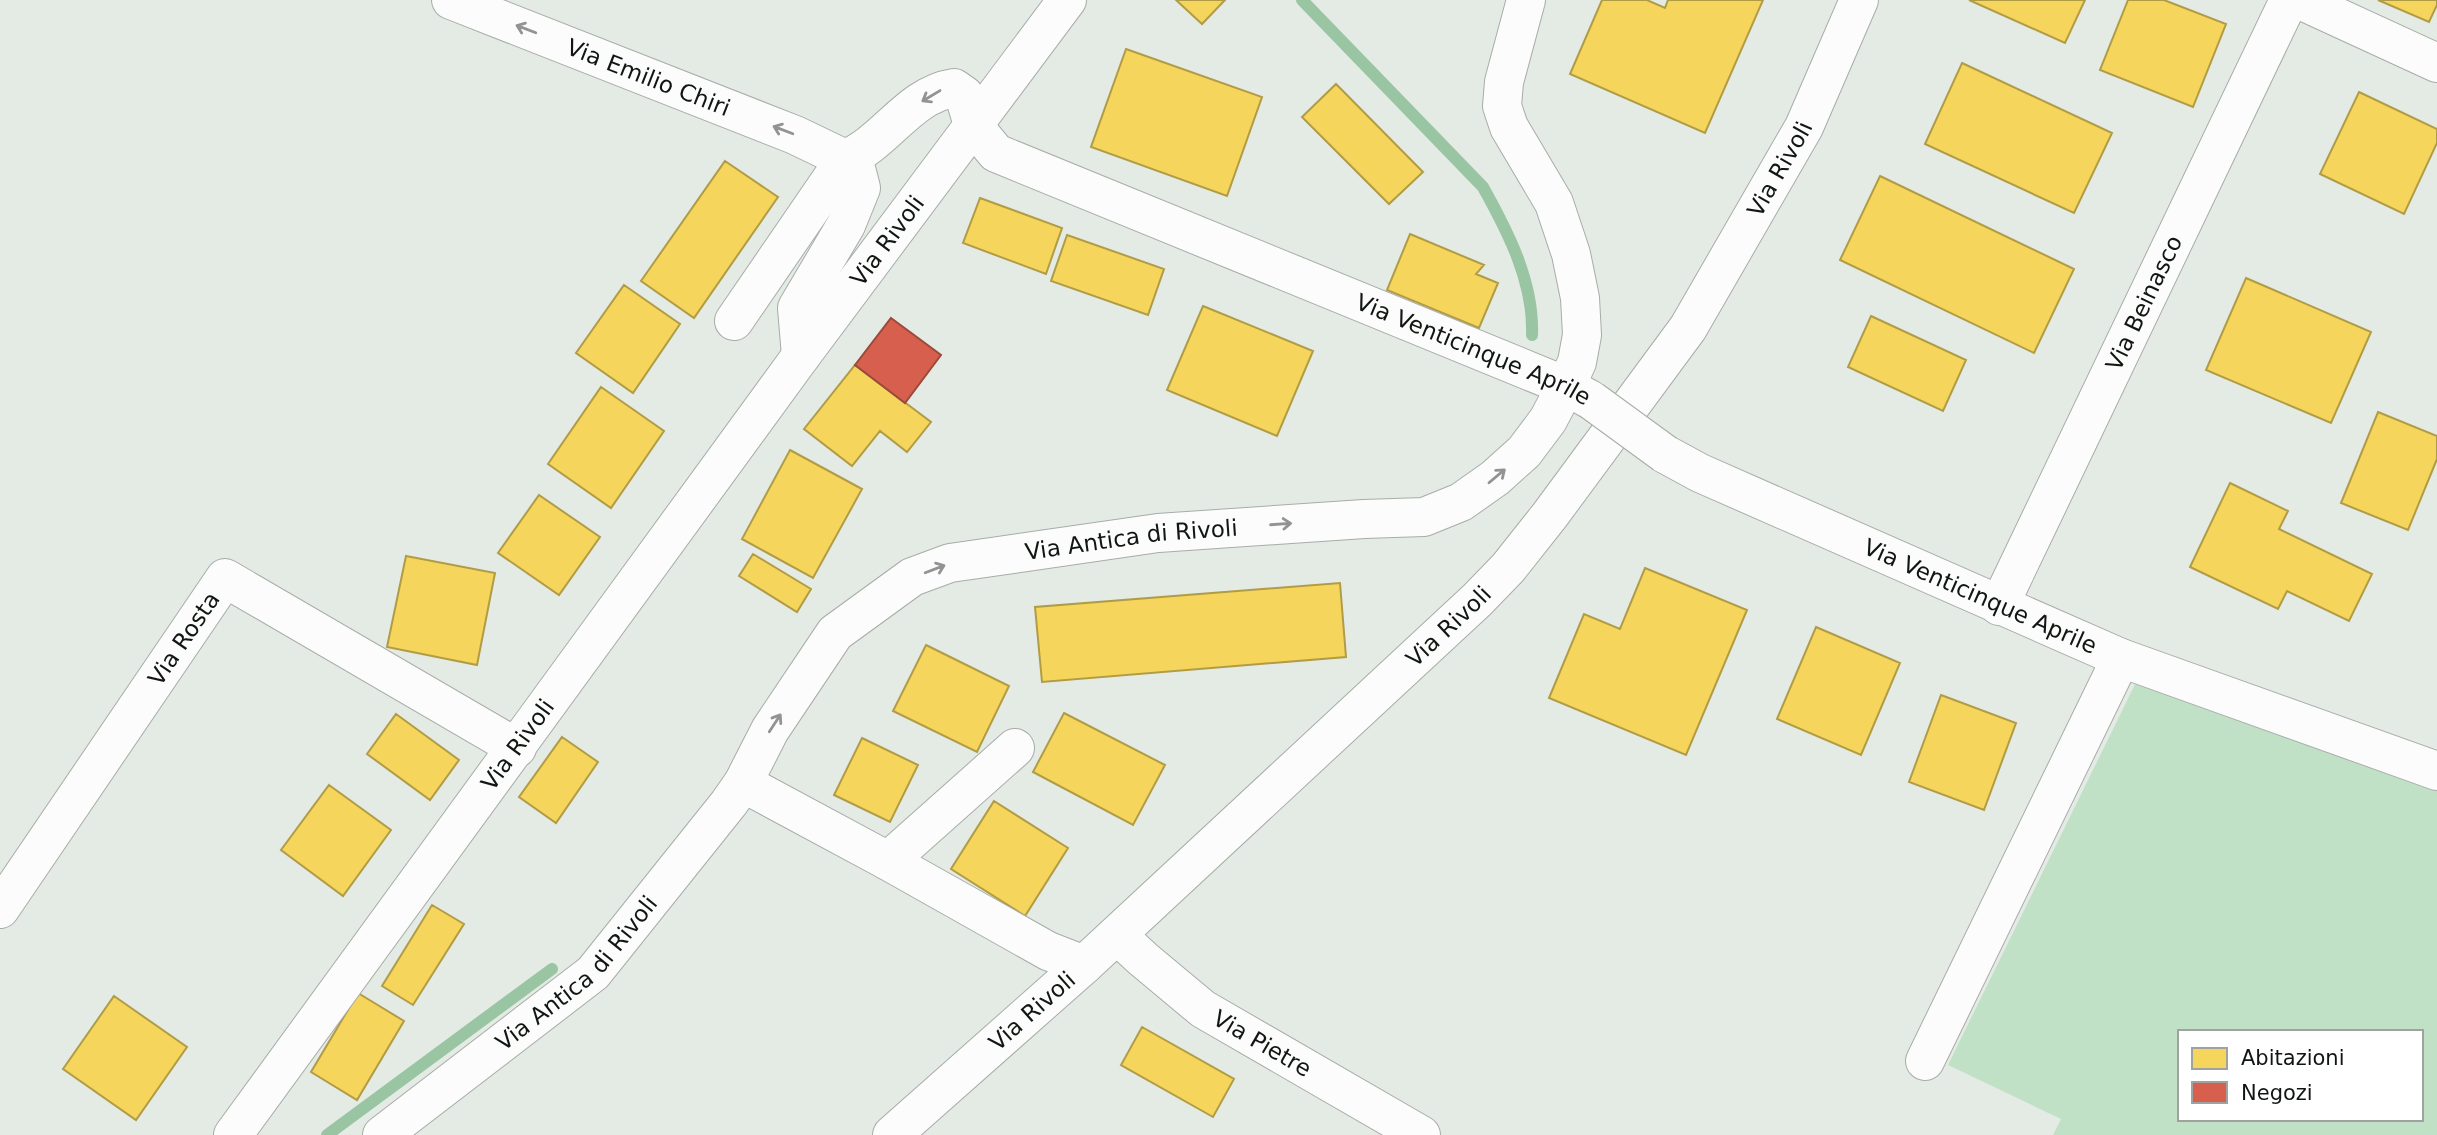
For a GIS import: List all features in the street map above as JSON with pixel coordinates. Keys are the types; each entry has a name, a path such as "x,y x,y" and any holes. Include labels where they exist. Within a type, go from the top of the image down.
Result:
{"street":[{"name":"Via Emilio Chiri","path":"451,0 795,135 845,159"},
{"name":"Via Rivoli","path":"233,1135 801,356 1068,0"},
{"name":"Via Antica di Rivoli","path":"382,1135 593,973 743,783 769,730 835,633 912,577 950,563 1158,533 1424,517 1461,502 1495,478 1524,452 1548,420 1579,393 1577,362 1581,335 1580,298 1571,254 1554,203 1509,128 1502,106 1504,82 1526,0"},
{"name":"Via Rivoli","path":"892,1135 1117,935 1477,600 1516,557 1590,463 1688,328 1804,127 1859,0"},
{"name":"Via Beinasco","path":"1999,606 2288,0"},
{"path":"2300,0 2437,63"},
{"path":"734,321 845,159 869,146 910,109 940,90 954,88 964,95 973,125"},
{"name":"Via Venticinque Aprile","path":"973,125 996,153 1579,393 1665,454 1700,473 1999,606 2121,657 2437,771"},
{"name":"Via Rivoli","path":"801,356 797,308 846,225 861,188 857,172 845,159"},
{"name":"Via Rosta","path":"0,909 225,578 517,748"},
{"name":"Via Venticinque Aprile","path":"1925,1061 2121,657"},
{"path":"888,861 1015,748"},
{"path":"743,783 1048,951 1084,965"},
{"name":"Via Pietre","path":"1117,935 1203,1009 1421,1135"}],"green space":[{"path":"2144,666 2437,771 2437,1135 2053,1135 2061,1119 1948,1065"}],"building: Abitazioni":[{"path":"1176,0 1225,0 1202,24"},
{"path":"1602,0 1647,0 1665,8 1668,0 1763,0 1705,133 1570,74"},
{"path":"1969,0 2085,0 2065,43"},
{"path":"2128,0 2164,0 2226,24 2193,107 2100,70"},
{"path":"2378,0 2437,0 2437,5 2429,22"},
{"path":"1126,49 1262,97 1227,196 1091,147"},
{"path":"1962,63 2112,133 2074,213 1925,144"},
{"path":"1336,84 1423,172 1389,204 1302,117"},
{"path":"2359,92 2437,129 2437,143 2404,214 2320,174"},
{"path":"725,161 778,197 694,318 641,281"},
{"path":"1880,176 2074,269 2034,353 1840,260"},
{"path":"980,198 1062,228 1046,274 963,243"},
{"path":"1410,234 1484,265 1476,274 1498,283 1479,328 1387,290"},
{"path":"1067,235 1164,269 1148,315 1051,281"},
{"path":"2246,278 2371,332 2331,423 2206,370"},
{"path":"624,285 680,324 633,393 576,353"},
{"path":"1203,306 1313,351 1277,436 1167,390"},
{"path":"1871,316 1966,360 1943,411 1848,367"},
{"path":"855,365 931,422 907,452 880,431 852,466 804,429"},
{"path":"601,387 664,431 611,508 548,464"},
{"path":"2378,412 2437,436 2437,459 2408,530 2341,503"},
{"path":"790,450 862,489 813,578 742,539"},
{"path":"2230,483 2288,511 2279,529 2372,574 2349,621 2287,591 2278,609 2190,567"},
{"path":"539,495 600,537 559,595 498,553"},
{"path":"753,554 811,589 797,612 739,576"},
{"path":"406,556 495,573 477,665 387,647"},
{"path":"1645,568 1747,610 1686,755 1549,698 1584,614 1620,629"},
{"path":"1340,583 1346,657 1042,682 1035,607"},
{"path":"1816,627 1900,663 1861,755 1777,719"},
{"path":"926,645 1009,686 977,752 893,711"},
{"path":"1941,695 2016,723 1984,810 1909,782"},
{"path":"1064,713 1165,765 1133,825 1033,772"},
{"path":"396,714 459,760 430,800 367,754"},
{"path":"562,737 598,762 556,823 519,797"},
{"path":"862,738 918,765 890,822 834,795"},
{"path":"329,785 391,830 343,896 281,850"},
{"path":"994,801 1068,848 1025,916 951,869"},
{"path":"432,905 464,924 413,1005 382,986"},
{"path":"358,993 404,1021 357,1100 311,1072"},
{"path":"114,996 187,1047 136,1120 63,1069"},
{"path":"1142,1027 1234,1079 1213,1117 1121,1065"}],"building: Negozi":[{"path":"891,318 941,355 905,403 855,365"}],"waterway":[{"path":"1302,0 1483,187 1518,258 1529,296 1532,335"},
{"path":"327,1135 552,969"}]}
